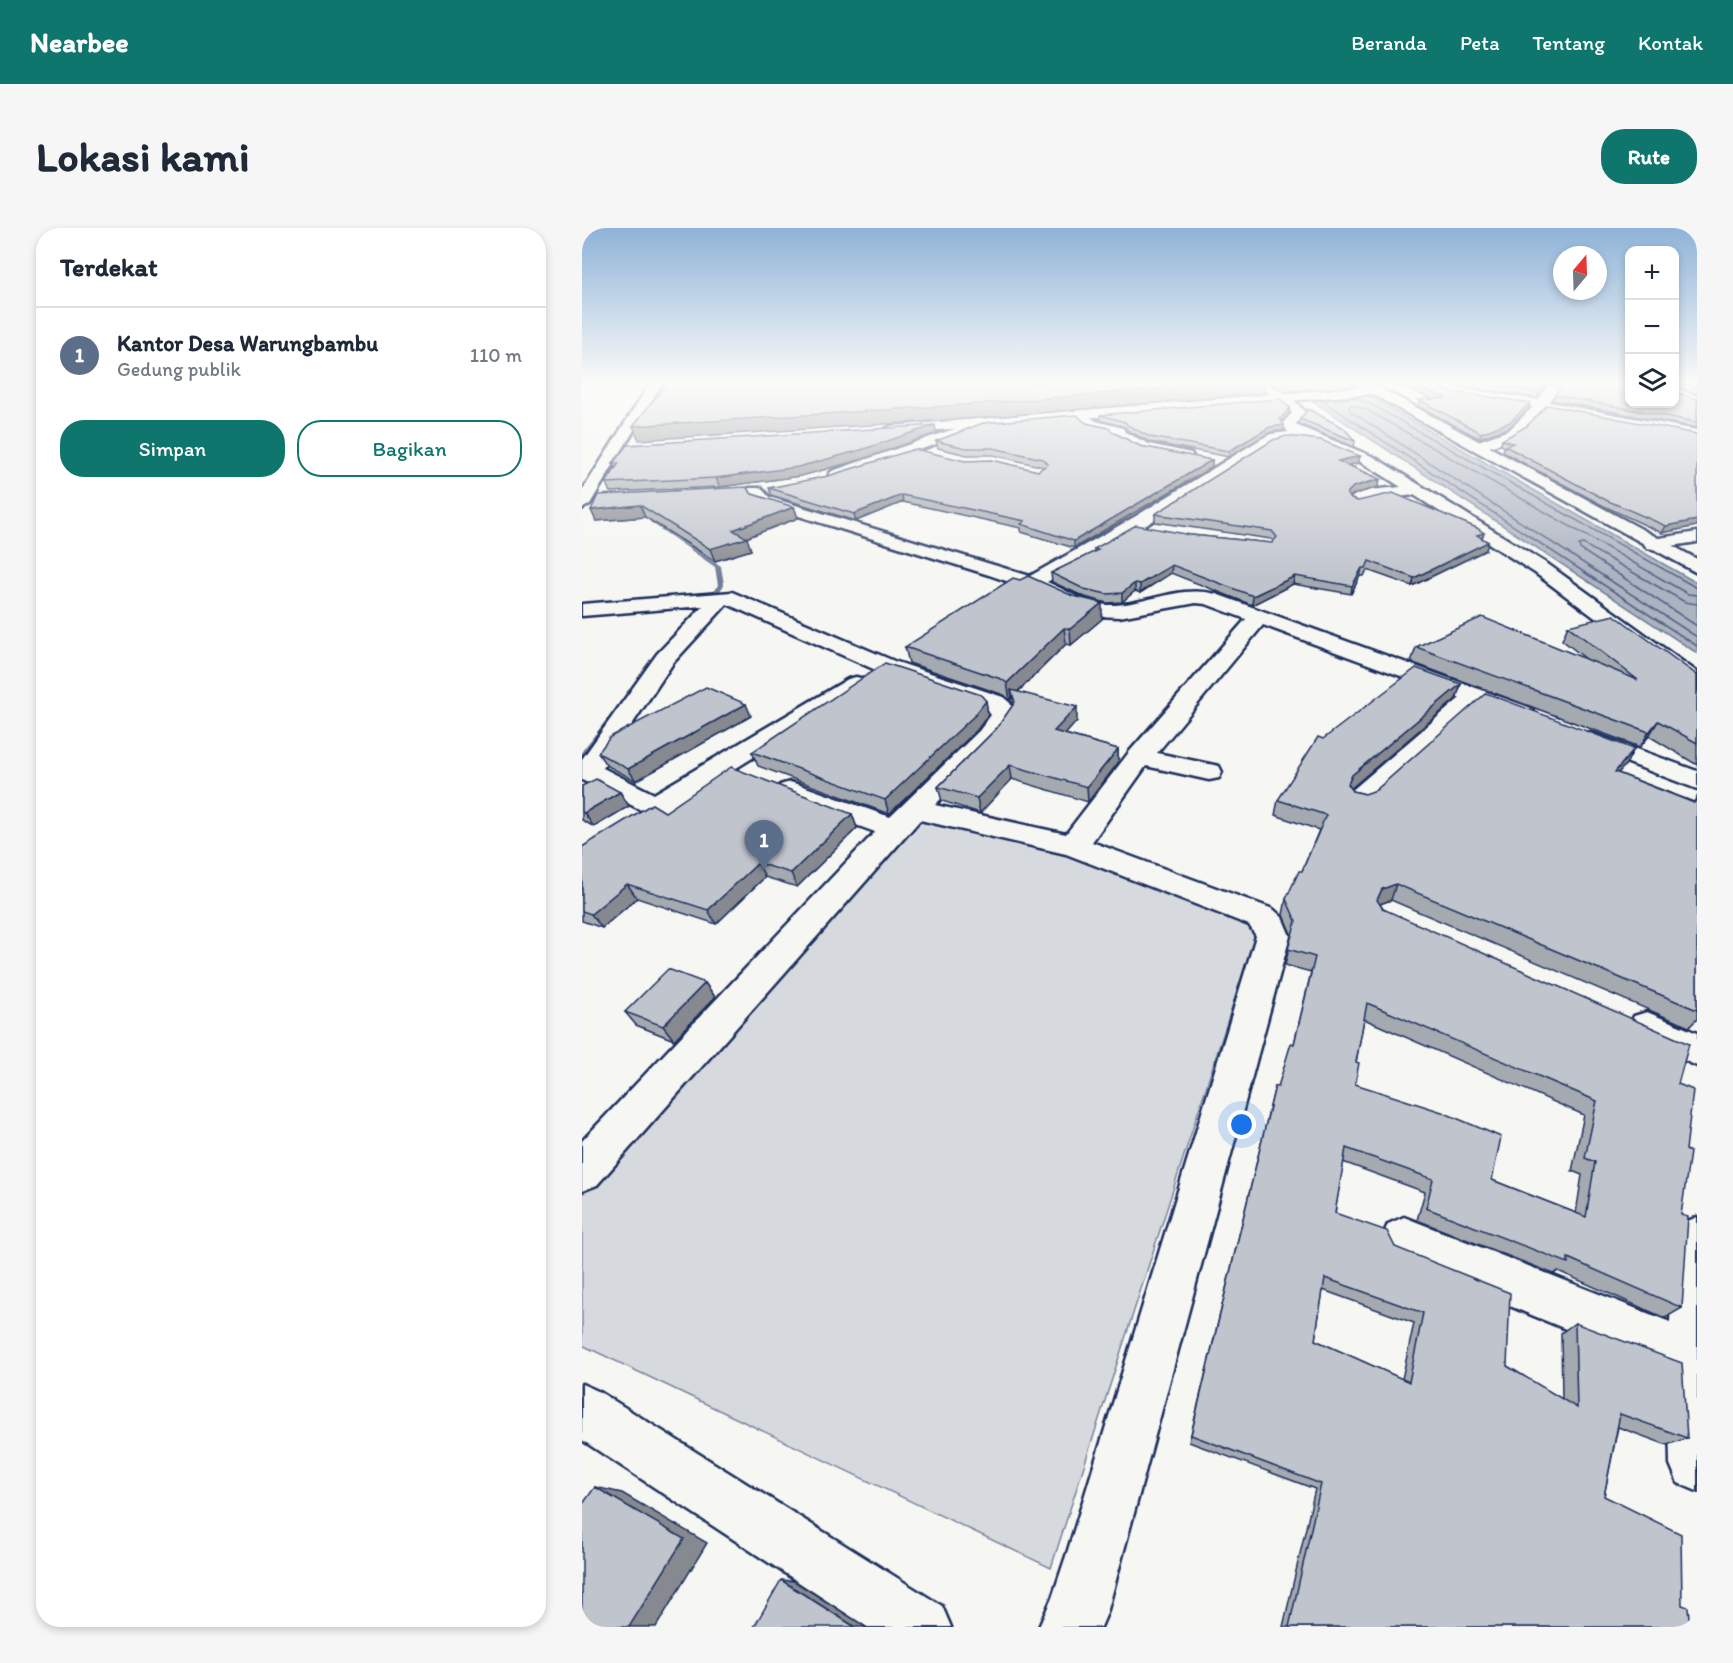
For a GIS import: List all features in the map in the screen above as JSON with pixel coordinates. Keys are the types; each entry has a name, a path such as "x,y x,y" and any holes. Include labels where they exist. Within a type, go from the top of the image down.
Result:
{"street":[{"path":"584,502 617,448"},
{"path":"822,478 929,448"},
{"path":"1151,448 1232,464"},
{"path":"1000,592 1133,525 1258,448"},
{"path":"1338,448 1369,460 1542,570 1697,683"},
{"path":"1482,448 1697,567"},
{"path":"778,488 754,494 1025,581 1084,606 1106,611 1140,609 1199,596 1543,722"},
{"path":"1356,501 1374,495 1417,490"},
{"path":"584,502 608,499"},
{"path":"1133,525 1157,530"},
{"path":"1653,544 1697,537"},
{"path":"655,806 585,776 665,659 716,598"},
{"path":"582,610 732,598 895,660 994,702 1001,708 1003,715 988,736 905,819 582,1171"},
{"path":"1073,846 1139,757 1259,617"},
{"path":"627,822 895,660"},
{"path":"1360,798 1477,696"},
{"path":"1565,730 1697,781"},
{"path":"1139,757 1209,772"},
{"path":"725,764 762,780 905,819 1073,846 1261,917 1270,926 1272,936 1100,1539 1070,1627"},
{"path":"1620,1016 1697,1050"},
{"path":"1404,1239 1693,1356"},
{"path":"1696,1249 1693,1356 1696,1437"},
{"path":"582,1410 921,1627"}],"shaded area":[{"path":"915,810 1073,846 1261,917 1051,1568 582,1345 582,1191"}],"water":[{"path":"1385,448 1460,448 1697,583 1697,653"}],"building":[{"path":"624,448 866,448 798,467 716,478 606,483 619,463 613,463"},
{"path":"994,448 1152,448 1212,460 1074,541 1021,524 1025,521 902,495 854,514 769,488 828,476 915,449 965,461 992,460 1038,471 1048,464 1043,459"},
{"path":"1214,448 1234,448 1229,451"},
{"path":"1260,448 1341,448 1360,456 1338,461 1380,479 1353,487 1347,493 1351,499 1358,501 1393,493 1477,528 1484,533 1477,535 1488,542 1414,578 1369,561 1366,568 1362,568 1352,586 1295,576 1253,596 1172,565 1140,584 1135,583 1122,593 1107,594 1084,589 1051,573 1098,550 1094,549 1136,525 1191,535 1272,543 1277,537 1272,531 1155,514"},
{"path":"1509,448 1697,448 1697,520 1666,526 1606,500"},
{"path":"746,487 752,494 794,507 733,530 747,538 710,549 640,505 591,510 598,495"},
{"path":"1028,576 1073,596 1102,603 1070,629 1064,628 1007,683 905,647 1013,578 1020,580"},
{"path":"1614,615 1697,675 1697,743 1658,721 1649,732 1416,647 1482,617 1638,680 1568,626"},
{"path":"885,663 981,695 986,701 975,715 885,800 752,752"},
{"path":"1416,668 1461,684 1352,775 1348,784 1353,791 1365,794 1376,790 1486,693 1634,749 1615,772 1694,803 1697,798 1697,1010 1396,884 1382,889 1377,900 1383,909 1689,1044 1678,1084 1693,1090 1686,1150 1690,1152 1681,1215 1688,1217 1682,1308 1568,1258 1568,1263 1426,1208 1433,1179 1346,1148 1335,1213 1387,1231 1395,1247 1510,1293 1507,1366 1577,1408 1575,1323 1682,1363 1687,1438 1620,1414 1604,1496 1681,1534 1682,1605 1688,1607 1690,1627 1289,1627 1321,1484 1191,1435 1275,1086 1278,1087 1291,1043 1294,1044 1315,957 1288,949 1296,921 1286,899 1299,871 1302,871 1326,815 1278,800 1318,737 1323,739","holes":["1367,1003 1597,1101 1585,1158 1595,1162 1586,1217 1492,1180 1501,1137 1442,1112 1355,1084 1359,1063 1356,1062","1325,1278 1423,1313 1409,1382 1315,1340"]},
{"path":"706,687 746,704 628,769 598,753 610,737"},
{"path":"1011,690 1077,707 1054,731 1118,749 1087,787 1010,765 977,798 938,787 997,728 1015,702"},
{"path":"731,767 852,814 791,873 758,863 708,910 627,884 591,914 582,911 582,847 652,804 665,812"},
{"path":"596,779 620,792 584,813 582,812 582,786"},
{"path":"668,969 705,983 663,1026 625,1012"},
{"path":"595,1487 684,1539 629,1627 582,1627 582,1505"},
{"path":"781,1580 855,1627 754,1627"}],"waterway":[{"path":"648,511 652,521 718,566 721,585 709,603"},
{"path":"582,757 610,721"}],"place":[{"name":"Kantor Desa Warungbambu","path":"764,870"}]}
